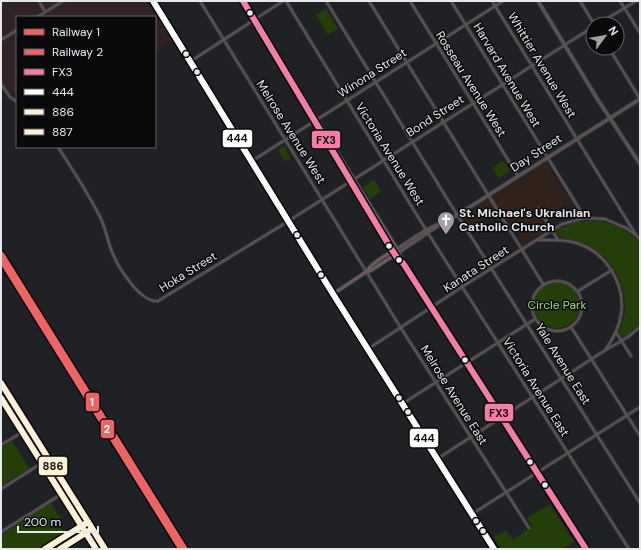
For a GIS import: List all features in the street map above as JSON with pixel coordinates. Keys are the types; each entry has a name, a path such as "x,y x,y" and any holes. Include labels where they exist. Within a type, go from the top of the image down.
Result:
{"main road":[{"path":"243,1 316,120 320,131 397,254"},
{"name":"Day Street","path":"366,272 369,268 395,250"},
{"name":"Day Street","path":"333,294 397,254"},
{"path":"333,294 494,549"},
{"path":"1,383 105,549"}],"street":[{"path":"38,1 45,12"},
{"path":"39,16 63,1"},
{"path":"152,1 333,294"},
{"name":"Melrose Avenue West","path":"200,1 366,272"},
{"path":"190,61 284,1"},
{"name":"Victoria Avenue West","path":"284,1 427,232"},
{"name":"Yale Avenue East","path":"326,1 457,215 640,503"},
{"path":"368,1 543,284"},
{"name":"Rosseau Avenue West","path":"410,1 518,176"},
{"name":"Harvard Avenue West","path":"451,1 584,218"},
{"name":"Whittier Avenue West","path":"492,1 637,236"},
{"name":"Winona Street","path":"251,162 503,1"},
{"path":"538,1 609,117 640,164"},
{"path":"580,1 589,16"},
{"path":"620,1 640,33"},
{"path":"612,16 636,1"},
{"path":"1,40 16,31"},
{"name":"Bond Street","path":"288,222 585,32"},
{"path":"614,56 640,99"},
{"path":"1,84 10,97 16,101"},
{"name":"Day Street","path":"395,250 457,215 609,117 640,99"},
{"name":"Hoka Street","path":"59,148 100,215 107,232 112,253 133,288 154,302 160,300 288,222"},
{"path":"538,208 558,240"},
{"name":"Kanata Street","path":"368,349 562,224 584,218 605,220 618,224 637,236 640,240"},
{"name":"Day Street","path":"397,254 427,232"},
{"name":"Victoria Avenue East","path":"427,232 629,549"},
{"path":"537,240 574,242 592,250 604,260 612,270 617,281 621,300 621,316 616,332 604,351"},
{"path":"397,254 398,259 402,261 586,549"},
{"path":"578,291 612,270"},
{"name":"Melrose Avenue East","path":"366,272 470,438 529,528"},
{"path":"561,280 572,285 578,291 582,301 582,312 571,327 563,330 552,330 542,326 535,319 532,310 532,300 536,291 543,284 561,280"},
{"path":"402,404 535,319"},
{"path":"571,327 640,436"},
{"path":"437,459 604,351 622,341 640,327"},
{"path":"616,332 631,356"},
{"path":"472,514 640,407"},
{"path":"1,445 29,428"},
{"path":"1,489 48,459"},
{"path":"1,532 68,490"},
{"path":"45,549 88,522"}],"shaded area":[{"path":"1,1 149,1 173,40 156,51 156,16 16,16 16,94 1,92"},
{"path":"546,163 571,203 543,216 550,228 524,245 500,208 469,228 462,216"}],"green space":[{"path":"326,8 338,29 328,35 316,15"},
{"path":"284,146 291,158 285,162 278,150"},
{"path":"503,161 510,171 499,178 492,168"},
{"path":"374,180 381,192 370,199 363,187"},
{"path":"592,220 612,224 624,230 640,243 640,324 625,337 622,337 619,332 624,317 625,308 622,286 618,276 606,259 598,251 578,241 563,238 556,233 557,230 573,223"},
{"name":"Circle Park","path":"552,282 562,282 574,288 579,296 579,314 574,322 566,327 552,328 544,325 537,318 534,310 534,300 537,292 544,285"},
{"path":"12,441 29,468 1,486 1,448"},
{"path":"51,503 61,518 57,521 65,534 41,549 1,549 1,535"},
{"path":"550,504 574,542 562,549 501,549 494,537 506,530 513,540 532,526 527,518"}],"rail line":[{"name":"1","path":"1,255 184,549"},
{"name":"2","path":"1,258 182,549"}],"transit line":[{"name":"444","path":"153,1 333,294 494,549"},
{"name":"FX3","path":"243,1 390,247 398,259 403,263 586,549"},
{"name":"886","path":"1,383 105,549"},
{"name":"887","path":"1,398 96,549"},
{"name":"886","path":"45,549 88,522"},
{"name":"887","path":"60,549 92,529"}],"place":[{"name":"St. Michael's Ukrainian Catholic Church","path":"446,235"}]}
